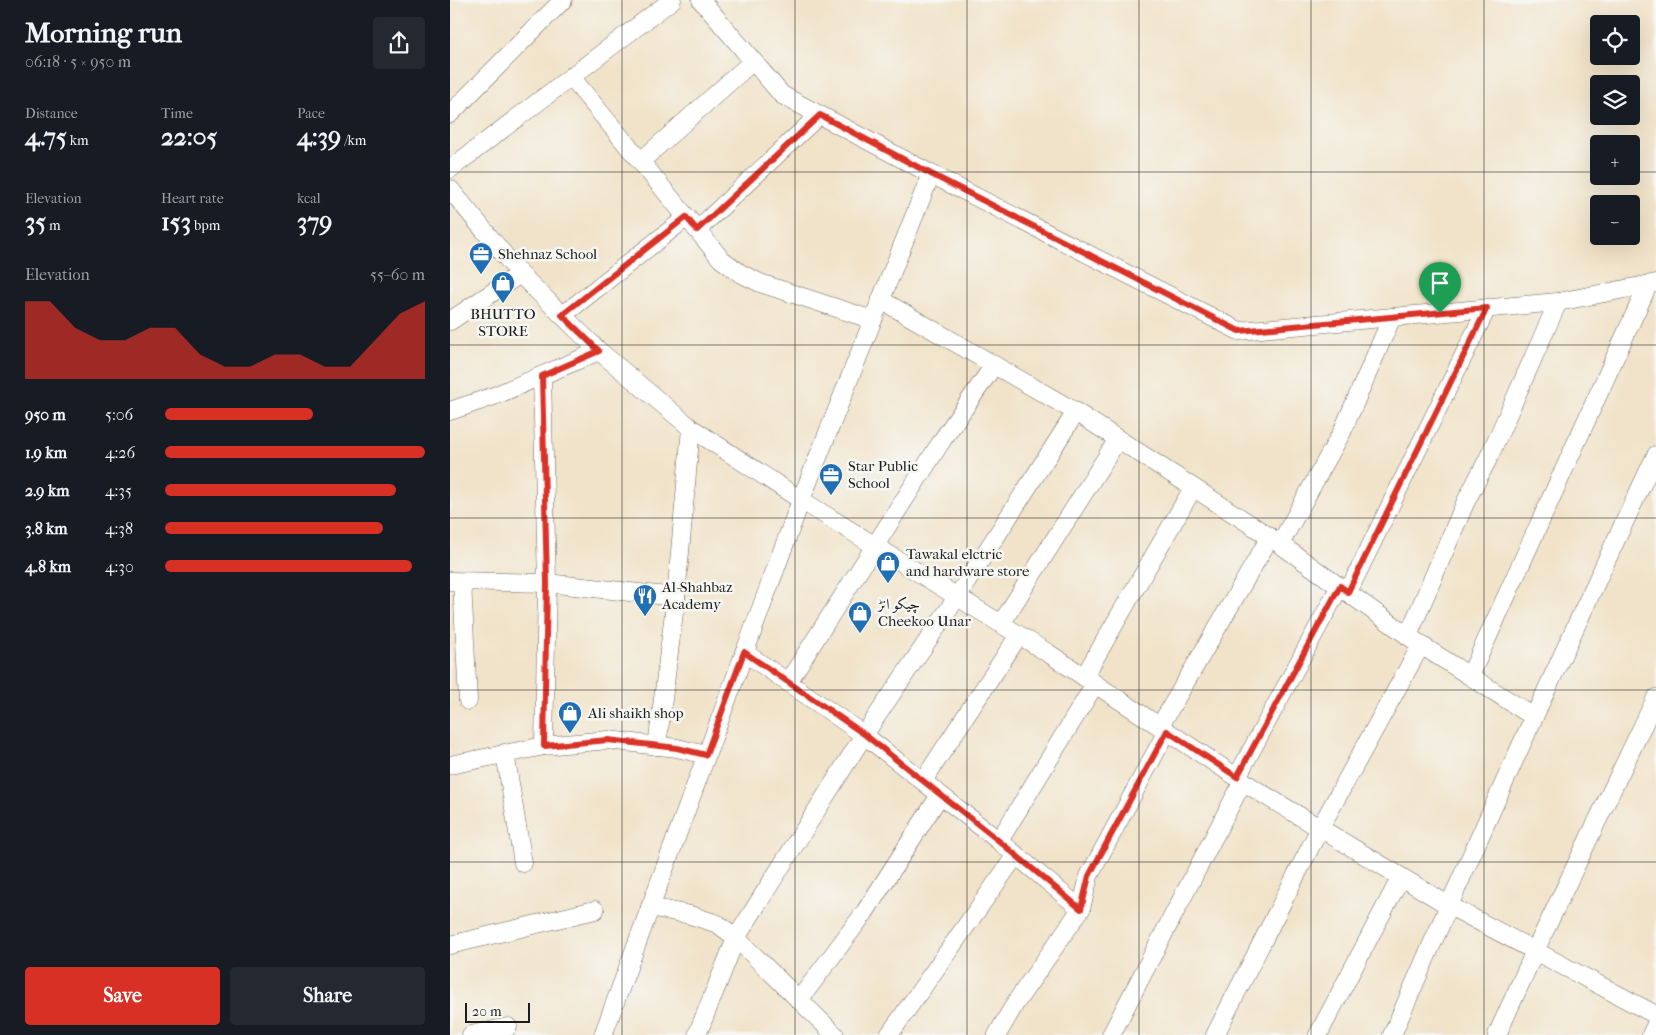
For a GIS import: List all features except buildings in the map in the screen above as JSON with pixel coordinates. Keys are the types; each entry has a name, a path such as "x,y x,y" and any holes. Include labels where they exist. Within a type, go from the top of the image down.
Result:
{"street":[{"path":"450,114 563,0"},
{"path":"450,168 672,0"},
{"path":"701,0 782,95 931,174 1239,331 1558,302 1652,284"},
{"path":"641,161 753,61"},
{"path":"571,76 721,259 740,273 760,283 873,320"},
{"path":"562,315 692,224 820,115"},
{"path":"603,1035 801,500 931,174"},
{"path":"450,189 520,274 599,351 691,428 801,500 1001,624 1240,779 1448,906 1656,1014"},
{"path":"450,322 520,274"},
{"path":"1470,676 1652,284"},
{"path":"881,300 1076,412 1275,540 1415,640 1534,717"},
{"path":"1215,1035 1415,640 1466,501 1488,459 1558,302"},
{"path":"1111,1035 1240,779 1344,589 1487,308"},
{"path":"997,1035 1016,1002 1081,909 1089,876 1163,729 1275,540 1342,432 1392,317"},
{"path":"450,411 494,396 599,351"},
{"path":"788,682 943,438 994,365"},
{"path":"542,376 547,583 544,746"},
{"path":"697,1035 736,938 864,734 957,597 1076,412"},
{"path":"657,746 676,597 691,428"},
{"path":"1001,624 1118,439"},
{"path":"1392,1035 1534,717 1656,455"},
{"path":"999,841 1090,681 1194,488"},
{"path":"468,701 456,582 547,583 676,597"},
{"path":"923,781 1018,635"},
{"path":"744,652 864,734 1081,909"},
{"path":"1496,1035 1656,698"},
{"path":"450,765 544,746 608,740 677,748 706,755"},
{"path":"506,753 523,863"},
{"path":"799,1000 865,912 940,795"},
{"path":"888,1035 1016,855"},
{"path":"1318,1035 1401,877"},
{"path":"650,907 690,915 718,924 736,938 835,1035"},
{"path":"450,945 595,910"},
{"path":"1651,1035 1656,1024"},
{"path":"471,1035 508,1027"}],"place":[{"name":"Shehnaz School","path":"481,275"},
{"name":"BHUTTO STORE","path":"503,304"},
{"name":"Star Public School","path":"831,496"},
{"name":"Tawakal elctric and hardware store","path":"888,584"},
{"name":"Al-Shahbaz Academy","path":"645,617"},
{"name":"چیکو انڑ Cheekoo Unar","path":"860,634"},
{"name":"Ali shaikh shop","path":"570,734"}],"route":[{"path":"820,115 931,174 1239,331 1440,313 1487,308 1348,592 1340,586 1237,777 1167,731 1089,876 1081,909 864,734 744,652 706,755 677,748 608,740 544,746 547,583 542,376 599,351 562,315 686,217 697,230 820,115"}]}
